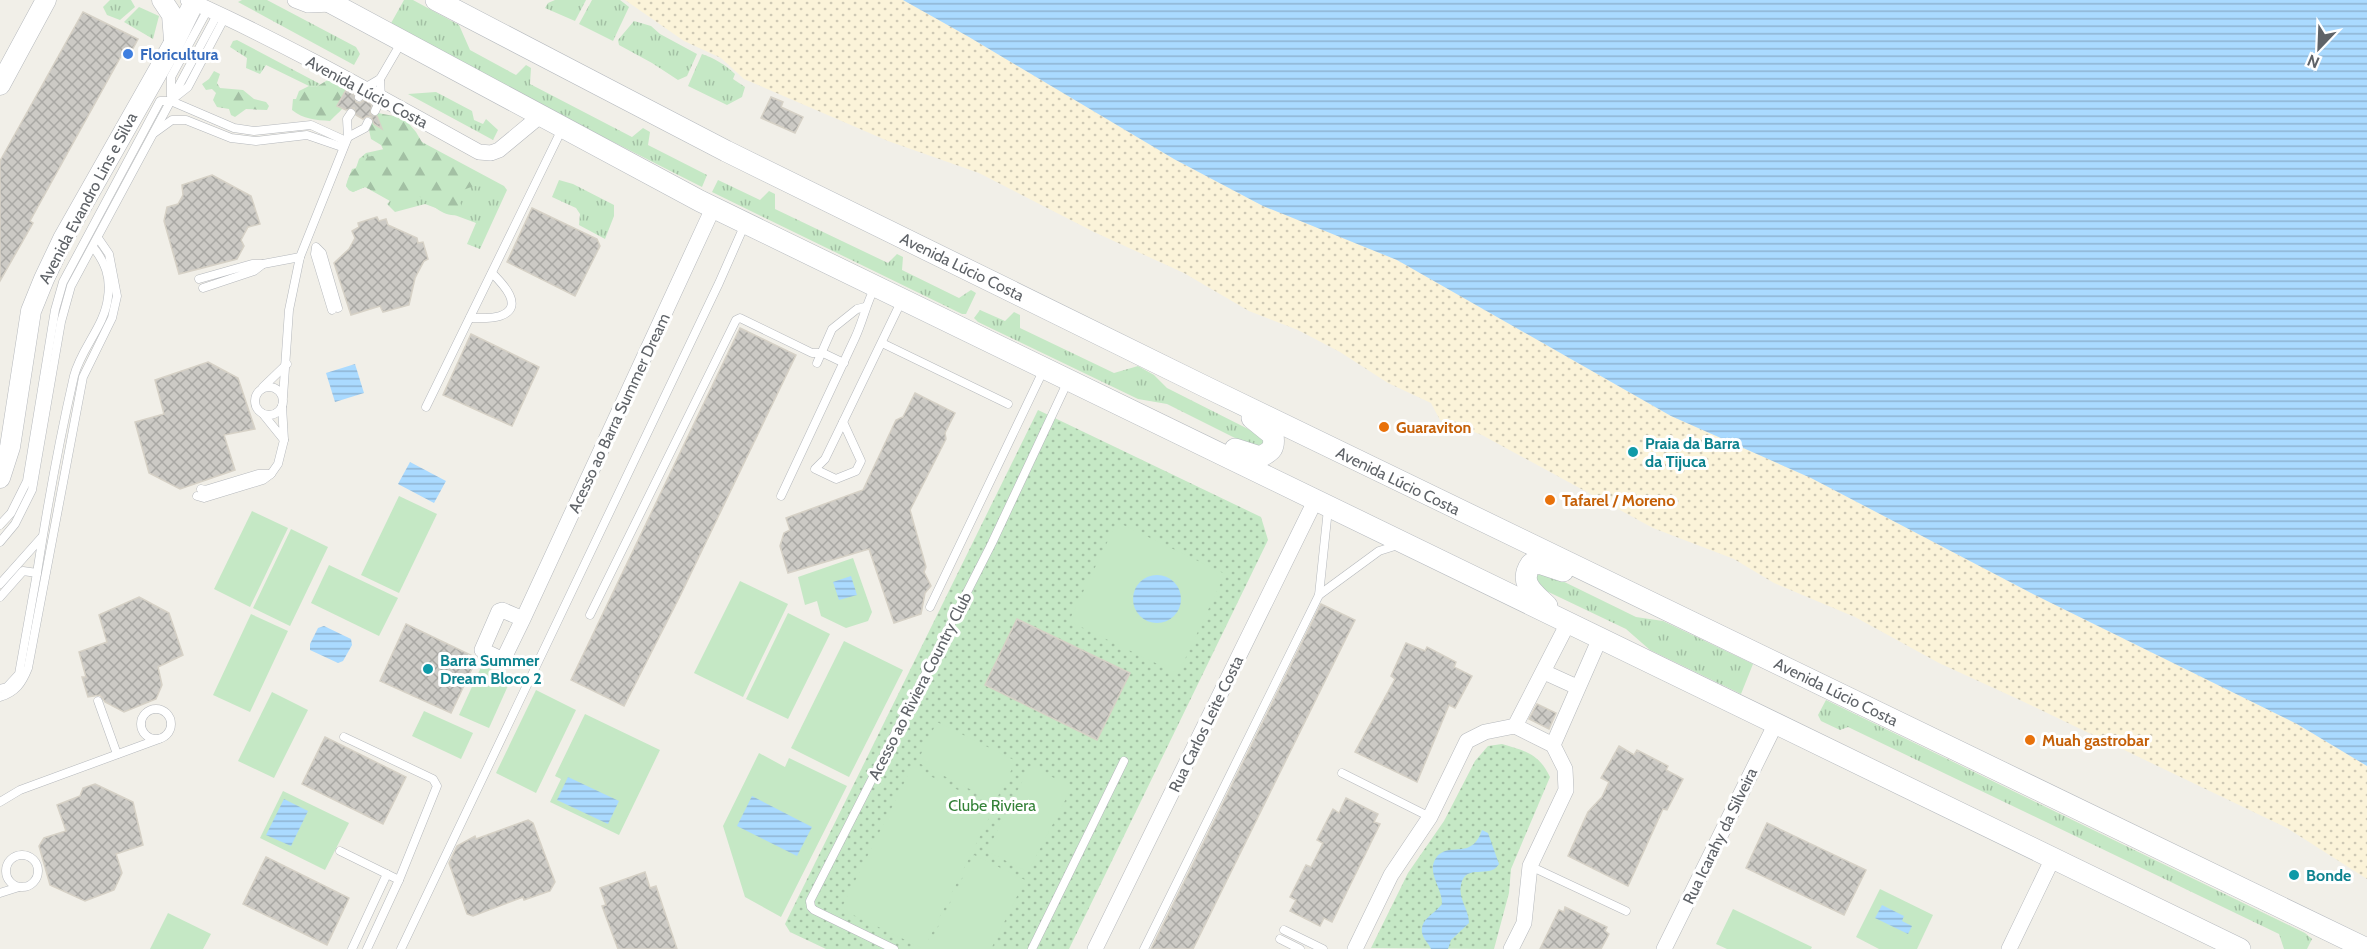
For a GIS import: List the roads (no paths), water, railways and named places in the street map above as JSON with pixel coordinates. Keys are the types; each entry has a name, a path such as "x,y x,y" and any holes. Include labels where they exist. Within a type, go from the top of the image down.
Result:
{"main road":[{"name":"Avenida Lúcio Costa","path":"436,0 726,152 2367,949"},
{"path":"329,2 562,128 746,222 2240,949"},
{"path":"1169,427 1260,457 1271,452 1274,445 1273,435 1206,387"},
{"path":"1564,621 1529,588 1525,581 1526,572 1531,564 1539,563 1641,598"}],"street":[{"path":"0,85 46,0"},
{"path":"162,0 172,15 174,43"},
{"path":"295,0 308,5 329,2"},
{"name":"Avenida Evandro Lins e Silva","path":"0,478 10,447 31,311 44,279 63,239 174,43 208,7"},
{"name":"Avenida Lúcio Costa","path":"208,7 378,104 485,153 499,150 540,116"},
{"name":"Acesso ao Barra Summer Dream","path":"523,619 714,206"},
{"name":"Rua Carlos Leite Costa","path":"1095,949 1323,502"},
{"path":"1515,726 1544,672 1564,621"},
{"path":"1553,745 1600,638"},
{"path":"1544,672 1577,687"},
{"name":"Rua Icarahy da Silveira","path":"1664,949 1776,723"},
{"path":"1355,949 1390,875 1430,817 1467,741 1485,732 1515,726 1553,745 1565,769 1566,790 1530,866 1524,923 1511,949"},
{"path":"2009,949 2053,858"}],"lane":[{"path":"171,101 171,77 208,7"},
{"path":"0,542 15,524 32,490 61,322 71,286 171,101 188,87 208,7"},
{"path":"378,104 380,79 401,41"},
{"path":"361,93 380,79"},
{"path":"0,525 11,513 27,481 55,310 63,282 160,101 171,101 234,128 254,131 311,125 345,142"},
{"path":"199,493 204,498 263,480 272,474 278,464 284,440 282,396 287,364 289,310 300,257 345,142 351,112"},
{"path":"153,134 172,120 186,120 231,138 255,141 307,135 345,142 365,128 368,122"},
{"path":"426,407 562,128"},
{"path":"401,949 746,222"},
{"path":"311,226 316,247 322,252 335,309"},
{"path":"0,697 11,693 23,682 28,668 83,377 112,318 117,296 109,254 98,238"},
{"path":"0,689 7,687 19,674 75,373 104,316 109,296 107,273 103,260 93,247"},
{"path":"199,279 252,264 300,257"},
{"path":"202,288 254,271 263,264"},
{"path":"470,318 500,316 511,303 509,290 492,273"},
{"path":"781,496 844,363 876,284"},
{"path":"843,422 861,461 856,471 836,479 815,469 825,459 903,298"},
{"path":"817,363 832,329 857,309 865,307"},
{"path":"590,615 736,320 741,318 812,353 823,353 844,363"},
{"path":"882,343 1008,404"},
{"path":"284,440 256,408 255,398 287,364"},
{"path":"930,608 1045,367"},
{"name":"Acesso ao Riviera Country Club","path":"894,949 814,910 810,901 987,553 1068,379"},
{"path":"263,387 273,387 282,396"},
{"path":"263,414 273,414 282,406"},
{"path":"1143,949 1319,595 1323,502"},
{"path":"0,584 43,536"},
{"path":"1319,595 1379,551 1392,546 1409,544"},
{"path":"0,597 23,571 37,573"},
{"path":"98,701 117,754"},
{"path":"0,802 20,790 159,739 170,730 171,720 165,712 151,710 144,717 134,747"},
{"path":"142,726 149,737 159,739"},
{"path":"344,737 433,779 437,786 399,880 367,949"},
{"path":"1032,949 1124,761"},
{"path":"1342,773 1430,817"},
{"path":"340,851 399,880"},
{"path":"0,891 20,887 30,885 37,877 37,866 30,858 20,855 11,860 6,868 8,878 20,887"},
{"path":"1530,866 1626,910"},
{"path":"352,949 387,874"},
{"path":"0,891 8,878"},
{"path":"1284,930 1323,949"},
{"path":"1280,939 1300,949"}],"water":[{"path":"903,0 2367,0 2367,766 2297,724 2037,596 1811,478 1671,416 1397,260 1263,206 1174,159"},
{"path":"355,364 364,393 335,402 326,373"},
{"path":"410,462 446,481 434,503 398,484"},
{"path":"1157,575 1174,582 1181,599 1174,616 1157,623 1140,616 1133,599 1140,582"},
{"path":"851,576 857,595 839,600 833,582"},
{"path":"324,626 351,639 352,645 343,661 338,663 310,650 310,644 318,628"},
{"path":"568,777 619,801 608,824 557,800"},
{"path":"752,796 812,827 797,856 737,826"},
{"path":"284,799 308,811 291,846 266,835"},
{"path":"1482,830 1488,833 1499,864 1490,871 1472,872 1463,878 1460,890 1469,923 1451,940 1448,949 1431,949 1423,936 1422,926 1442,904 1433,863 1441,853 1472,845"},
{"path":"1882,905 1904,916 1902,921 1912,926 1908,934 1875,918"}],"place":[{"name":"Floricultura","path":"128,54"},
{"name":"Guaraviton","path":"1384,427"},
{"name":"Praia da Barra da Tijuca","path":"1633,452"},
{"name":"Tafarel / Moreno","path":"1550,500"},
{"name":"Barra Summer Dream Bloco 2","path":"428,669"},
{"name":"Muah gastrobar","path":"2030,740"},
{"name":"Bonde","path":"2294,875"}],"park label":[{"name":"Clube Riviera","path":"992,805"}]}
